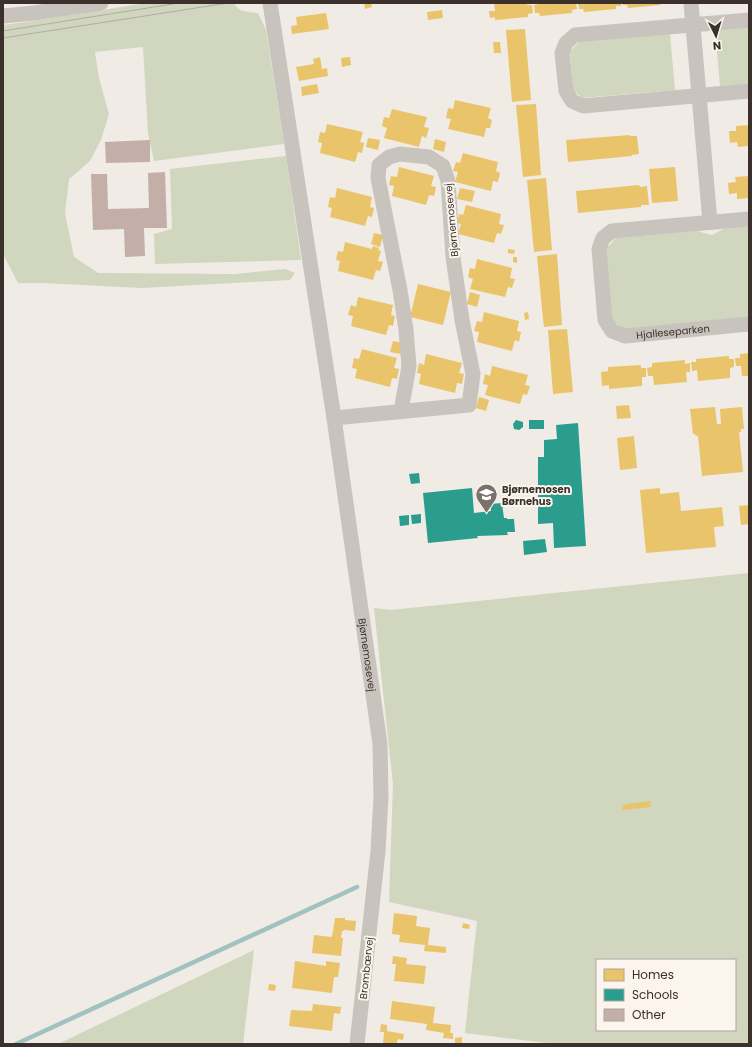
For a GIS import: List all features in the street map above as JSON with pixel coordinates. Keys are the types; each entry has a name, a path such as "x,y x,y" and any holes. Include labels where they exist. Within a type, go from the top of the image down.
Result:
{"street":[{"path":"3,16 34,14 101,3"},
{"name":"Bjørnemosevej","path":"270,3 334,418 380,744 380,797 374,892"},
{"path":"691,3 710,222"},
{"path":"749,20 576,35 566,43 562,53 566,91 572,102 583,106 749,91"},
{"name":"Bjørnemosevej","path":"334,418 470,405 473,374 462,320 454,257 448,181 443,166 429,157 400,154 389,157 379,165 378,178 400,290 406,330 409,366 402,411"},
{"name":"Hjalleseparken","path":"749,219 612,231 603,238 599,249 605,320 612,331 625,336 749,324"},
{"name":"Brombærvej","path":"357,1044 374,892"}],"green space":[{"path":"146,3 234,3 241,10 258,13 266,30 284,144 154,161 148,133 143,47 95,52 99,78 109,114 101,140 90,161 69,179 65,213 74,257 98,273 235,274 285,269 295,273 290,280 141,288 18,283 3,254 3,25"},
{"path":"749,26 749,84 720,86 715,29"},
{"path":"670,34 675,90 582,98 573,90 570,52 579,42"},
{"path":"286,156 301,260 155,264 154,234 172,229 170,169"},
{"path":"749,226 749,317 623,329 612,320 606,249 616,238 697,231 712,235 723,229"},
{"path":"749,573 749,1044 555,1044 465,1033 477,921 389,902 393,784 374,608 390,610"},
{"path":"254,950 243,1044 58,1044"}],"building: Homes":[{"path":"364,3 371,3 372,7 365,9"},
{"path":"494,3 527,3 527,5 532,5 533,13 528,14 528,17 495,20 495,17 490,18 489,11 495,11"},
{"path":"539,3 576,3 577,9 572,10 572,13 540,16 539,13 535,13 534,5"},
{"path":"578,3 621,3 621,6 616,6 616,9 584,12 583,9 579,9"},
{"path":"623,3 660,3 660,5 628,8 627,5 623,5"},
{"path":"442,10 443,18 428,20 427,12"},
{"path":"326,13 329,29 292,34 291,26 297,25 296,17"},
{"path":"525,29 531,100 512,102 506,30"},
{"path":"493,42 500,42 501,53 494,53"},
{"path":"320,57 322,69 327,68 328,76 299,81 296,67 314,64 313,59"},
{"path":"350,57 351,65 342,67 341,58"},
{"path":"317,84 319,93 302,96 301,87"},
{"path":"455,100 491,108 488,118 492,120 490,128 486,128 484,137 448,129 451,119 446,118 448,108 453,109"},
{"path":"536,104 541,175 523,177 516,105"},
{"path":"392,109 427,117 424,127 429,128 426,138 422,136 419,147 384,138 387,128 382,126 384,117 389,118"},
{"path":"327,124 363,132 360,142 364,143 362,153 358,152 355,162 320,153 322,143 318,142 320,132 325,133"},
{"path":"749,125 749,146 738,147 737,142 730,143 729,131 736,131 736,126"},
{"path":"630,135 637,136 639,154 632,156 568,162 566,140"},
{"path":"368,138 380,140 378,150 366,147"},
{"path":"435,139 446,142 444,152 433,149"},
{"path":"463,153 498,162 496,171 500,173 498,182 493,181 491,191 455,182 458,172 453,171 456,162 460,163"},
{"path":"399,167 434,176 431,186 436,187 434,196 429,195 426,205 392,196 394,186 389,185 391,176 397,177"},
{"path":"675,167 678,201 652,203 649,169"},
{"path":"749,176 749,198 737,199 737,193 729,194 728,183 736,182 735,177"},
{"path":"546,178 552,250 534,252 527,180"},
{"path":"639,185 640,187 647,186 649,205 578,213 576,191"},
{"path":"337,188 372,197 370,207 374,208 372,217 368,216 365,226 330,217 332,208 328,207 330,197 335,198"},
{"path":"460,188 475,191 472,202 457,199"},
{"path":"466,205 501,214 499,224 504,225 501,234 497,233 494,243 458,234 461,224 457,223 459,214 463,215"},
{"path":"374,233 383,235 380,247 371,244"},
{"path":"345,242 372,249 373,246 379,248 378,250 381,251 378,261 383,262 380,271 376,270 373,280 338,271 340,261 336,260 338,251 343,252"},
{"path":"508,249 515,250 514,254 508,253"},
{"path":"557,254 562,325 544,327 537,256"},
{"path":"513,257 517,257 517,263 513,262"},
{"path":"477,259 512,268 510,278 515,279 512,288 508,287 505,297 470,289 473,279 468,277 470,268 475,269"},
{"path":"418,284 451,292 443,325 410,317"},
{"path":"470,292 480,295 477,307 467,304"},
{"path":"358,297 393,305 391,315 395,316 393,326 389,325 386,335 351,326 353,316 348,315 351,305 356,307"},
{"path":"484,312 519,321 517,331 521,332 519,342 515,340 512,351 477,342 479,332 474,331 477,321 482,322"},
{"path":"528,312 529,319 525,320 524,313"},
{"path":"567,329 573,392 553,394 548,330"},
{"path":"393,341 403,343 401,354 390,352"},
{"path":"362,349 397,358 394,368 399,369 397,379 392,378 390,387 355,378 357,369 352,368 354,358 359,359"},
{"path":"749,353 749,376 742,376 741,366 736,366 735,358 740,358 740,354"},
{"path":"426,354 462,363 459,373 464,374 462,384 457,383 455,393 419,384 421,374 417,373 419,363 424,365"},
{"path":"729,356 729,359 734,359 734,367 730,368 730,378 698,381 697,370 692,371 691,362 696,362 696,359"},
{"path":"685,360 685,364 690,363 690,372 686,372 687,382 654,385 653,376 648,376 647,368 652,367 652,363"},
{"path":"641,365 641,368 646,368 646,377 642,377 642,386 609,389 609,385 602,386 601,372 608,371 608,367"},
{"path":"492,366 528,375 525,385 530,386 527,395 523,394 520,404 485,395 488,385 483,384 485,374 490,376"},
{"path":"479,397 489,400 486,411 476,408"},
{"path":"629,405 631,418 617,419 616,406"},
{"path":"715,407 717,424 721,424 720,409 742,407 744,429 741,429 741,432 739,432 743,472 702,476 698,436 693,434 690,409"},
{"path":"634,436 637,468 620,470 617,438"},
{"path":"660,488 660,494 679,492 681,511 722,507 724,526 714,527 716,547 646,553 640,490"},
{"path":"749,505 749,524 741,525 739,506"},
{"path":"650,801 651,807 623,810 622,805"},
{"path":"394,913 417,916 416,926 430,928 428,945 446,947 446,953 424,951 425,945 399,942 400,935 392,934"},
{"path":"335,918 345,918 345,920 356,921 355,931 342,931 341,938 343,938 341,956 312,953 314,935 332,937"},
{"path":"463,923 470,925 469,929 462,928"},
{"path":"393,956 407,958 406,964 426,966 424,984 394,981 396,964 392,964"},
{"path":"295,961 326,966 326,961 340,963 338,977 334,977 332,993 292,988"},
{"path":"269,984 276,985 275,991 268,990"},
{"path":"392,1001 435,1007 433,1023 451,1025 450,1033 453,1033 453,1039 443,1038 444,1033 426,1030 427,1024 390,1019"},
{"path":"313,1004 341,1007 340,1014 334,1013 332,1031 289,1026 291,1010 312,1011"},
{"path":"381,1024 387,1025 387,1031 404,1034 403,1040 398,1039 396,1044 383,1044 384,1032 380,1032"},
{"path":"462,1037 462,1044 455,1044 455,1038"}],"building: Schools":[{"path":"516,420 523,422 523,427 519,430 514,429 513,424"},
{"path":"529,420 544,420 544,429 529,429"},
{"path":"578,423 586,546 554,548 553,523 538,524 538,457 544,457 544,440 557,439 556,425"},
{"path":"419,473 420,483 411,484 409,474"},
{"path":"472,488 474,513 491,511 490,504 502,503 504,518 514,519 515,532 507,532 508,535 477,536 478,538 428,543 423,493"},
{"path":"421,514 421,523 412,524 411,515"},
{"path":"409,515 409,525 400,526 399,516"},
{"path":"545,539 547,552 524,555 523,541"}],"building: Other":[{"path":"150,140 150,162 106,163 105,142"},
{"path":"165,172 167,228 144,228 145,256 125,257 124,229 93,230 91,174 107,174 108,209 149,208 148,173"}],"waterway":[{"path":"16,1044 357,887"}],"tram line":[{"path":"3,31 179,3"},
{"path":"3,38 228,3"}],"place":[{"name":"Bjørnemosen Børnehus","path":"487,514"}]}
